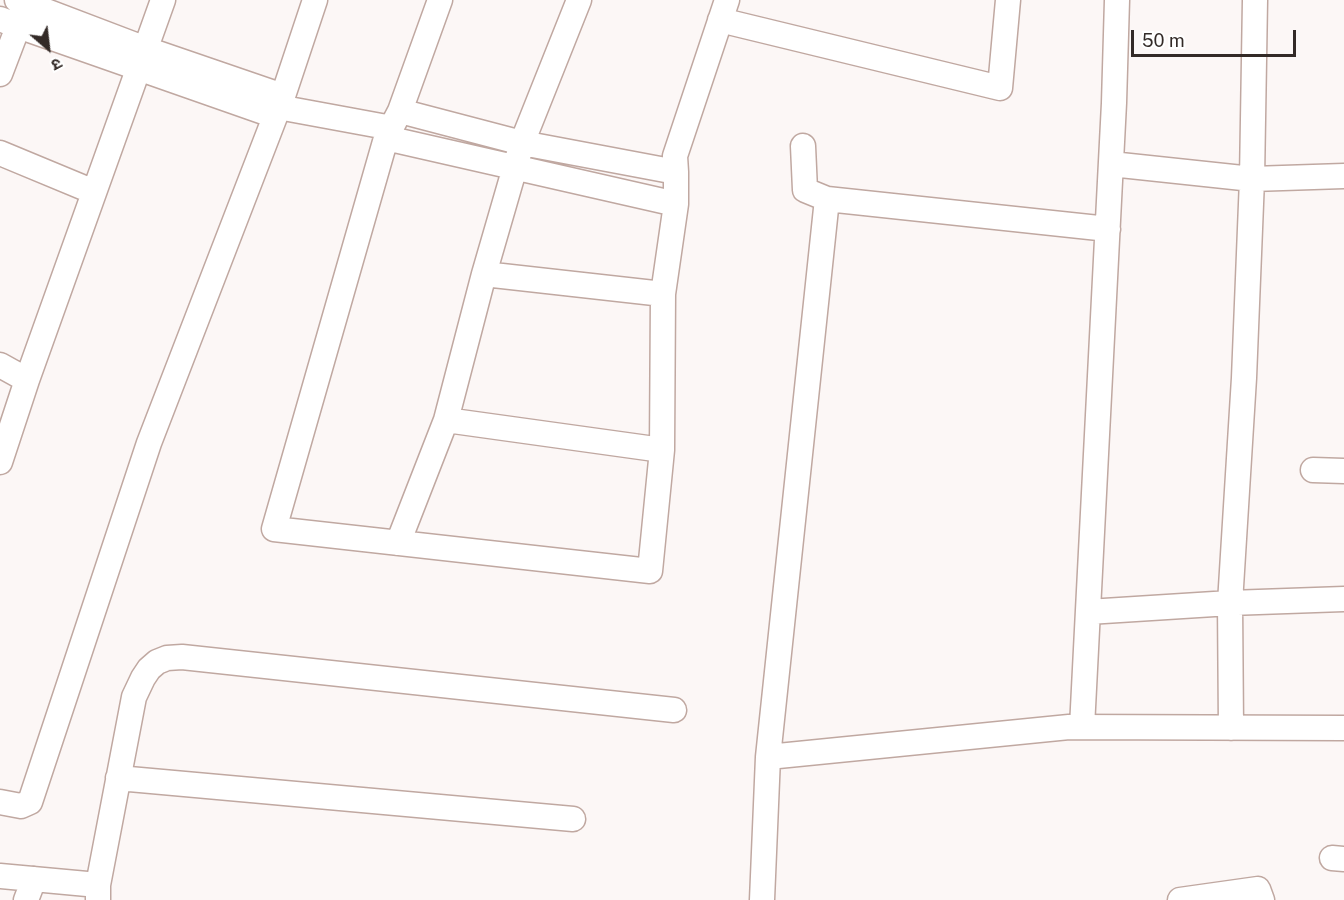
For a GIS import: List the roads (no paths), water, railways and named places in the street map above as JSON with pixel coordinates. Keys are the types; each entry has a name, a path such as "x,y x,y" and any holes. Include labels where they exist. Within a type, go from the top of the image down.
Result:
{"street":[{"path":"0,462 27,380 163,0"},
{"path":"0,802 21,806 30,802 149,443 279,106 315,0"},
{"path":"440,0 393,125 274,529 650,571 662,450 663,294 676,204 675,156 723,10 1000,88 1008,0"},
{"path":"398,543 446,420 484,274 522,143 579,0"},
{"path":"1082,727 1112,164 1117,0"},
{"path":"1231,728 1230,603 1244,378 1256,0"},
{"path":"0,74 9,23 24,1 142,58"},
{"path":"9,23 142,58 279,106 522,143 676,172"},
{"path":"393,125 515,167 676,204"},
{"path":"803,146 805,190 827,199 1108,229"},
{"path":"0,153 94,192"},
{"path":"1112,164 1252,179 1344,176"},
{"path":"762,900 768,757 827,199"},
{"path":"484,274 663,294"},
{"path":"0,365 27,380"},
{"path":"446,420 662,450"},
{"path":"1312,470 1344,471"},
{"path":"1088,612 1344,599"},
{"path":"0,876 30,890 98,893 134,697 149,669 157,662 167,658 182,657 674,710"},
{"path":"768,757 1070,727 1344,728"},
{"path":"118,778 573,819"},
{"path":"1179,900 1258,889 1262,900"}]}
